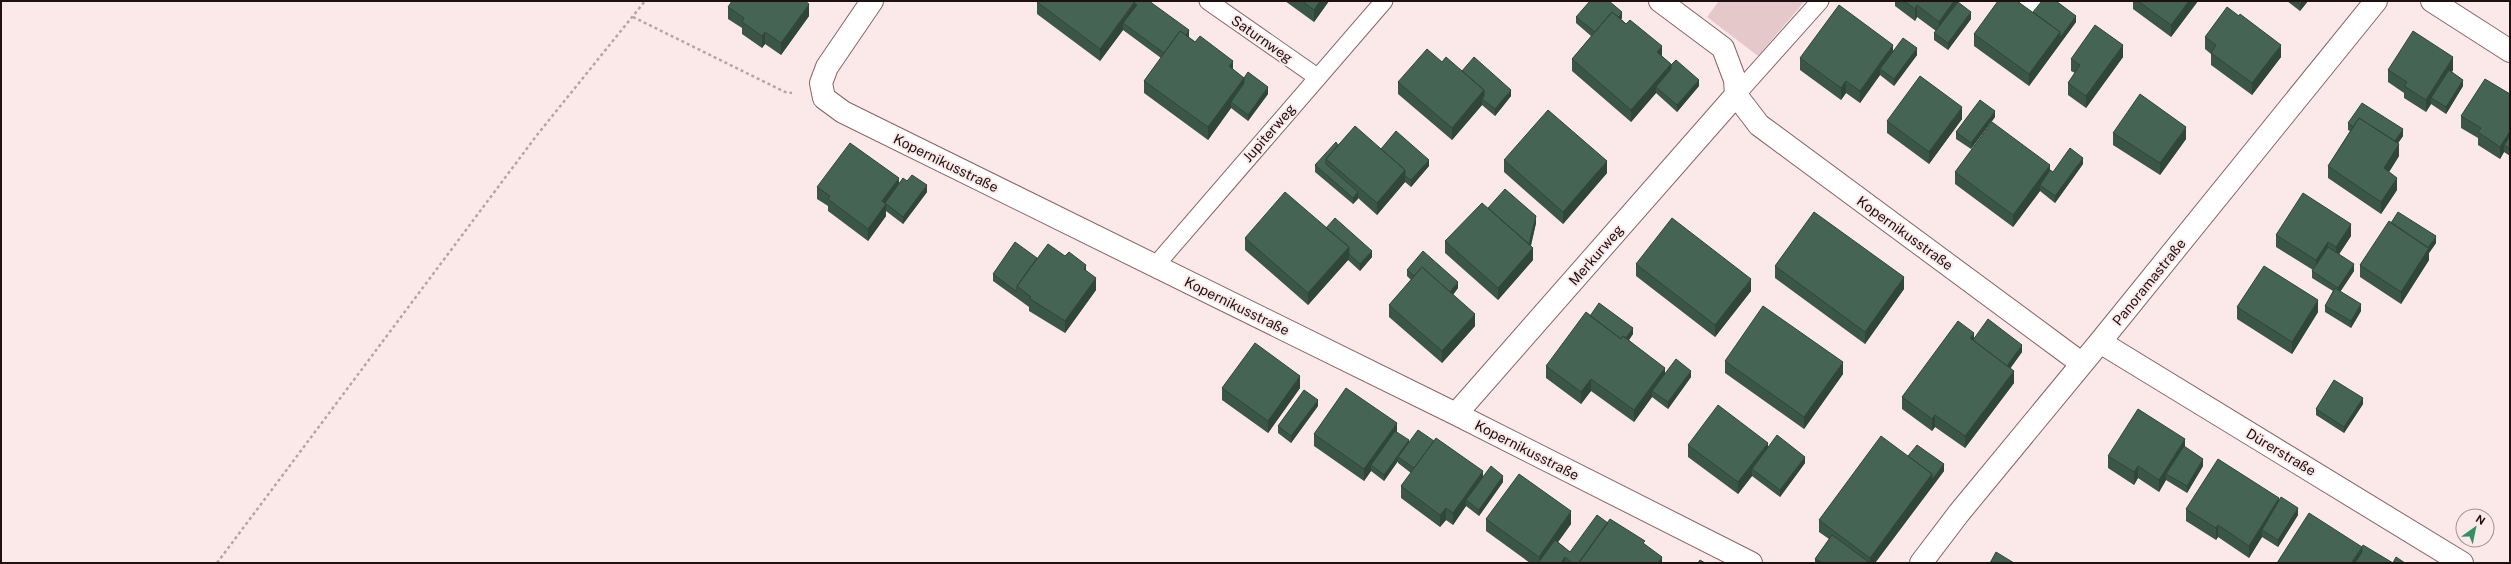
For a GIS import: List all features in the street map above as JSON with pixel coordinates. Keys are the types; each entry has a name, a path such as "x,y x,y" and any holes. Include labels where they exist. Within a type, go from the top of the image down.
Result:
{"street":[{"path":"824,98 821,82 827,68 872,1"},
{"name":"Kopernikusstraße","path":"1660,1 1723,48 1735,80 1736,95 1759,125 2081,363"},
{"name":"Panoramastraße","path":"1921,563 1959,513 2081,363 2100,342 2376,1"},
{"path":"2432,1 2510,51"},
{"name":"Merkurweg","path":"1456,414 1736,95"},
{"name":"Kopernikusstraße","path":"824,98 843,112 1456,414 1751,563"},
{"name":"Dürerstraße","path":"2100,342 2462,563"}],"lane":[{"name":"Saturnweg","path":"1208,1 1317,77"},
{"name":"Jupiterweg","path":"1155,266 1384,1"},
{"path":"1736,95 1820,1"}],"path":[{"path":"217,563 537,135 645,1"},
{"path":"632,17 784,92 824,98"}],"shaded area":[{"path":"1719,1 1805,1 1758,56 1707,17"}],"building":[{"path":"732,1 805,1 809,4 781,43 765,32 762,36 742,22 744,18 728,7"},
{"path":"1135,1 1100,49 1037,2"},
{"path":"1135,1 1149,1 1189,30 1186,35 1180,31 1164,53 1123,23 1137,5 1134,3"},
{"path":"1302,1 1320,1 1314,10"},
{"path":"1590,1 1609,1 1622,12 1617,16 1612,12 1595,32 1576,17"},
{"path":"1904,1 1954,1 1939,22 1917,5 1915,9"},
{"path":"1998,1 2017,1 2060,32 2029,74 1974,34"},
{"path":"2042,1 2056,1 2076,16 2060,38 2060,32 2033,12"},
{"path":"2138,1 2189,1 2171,25"},
{"path":"2296,1 2303,1 2300,4"},
{"path":"1958,2 1971,12 1948,43 1934,33"},
{"path":"1839,5 1893,45 1860,91 1846,81 1841,88 1800,58"},
{"path":"2227,7 2239,16 2240,14 2281,45 2252,83 2211,53 2216,45 2205,37"},
{"path":"1612,12 1626,24 1630,20 1662,46 1657,52 1671,64 1631,110 1572,59"},
{"path":"2095,25 2123,45 2086,96 2068,83 2080,65 2071,59"},
{"path":"1180,31 1195,42 1200,36 1233,61 1229,66 1244,78 1208,127 1144,81"},
{"path":"2413,31 2453,57 2426,100 2404,86 2407,82 2388,70"},
{"path":"1903,38 1917,48 1894,79 1880,69"},
{"path":"1427,49 1442,62 1446,57 1484,90 1452,128 1398,82"},
{"path":"1474,57 1511,90 1495,109 1482,99 1484,96 1484,90 1462,71"},
{"path":"1676,60 1699,80 1677,105 1656,87 1671,69 1671,65"},
{"path":"2449,70 2463,80 2446,107 2431,98"},
{"path":"1248,72 1268,87 1248,115 1231,102 1244,83 1244,78"},
{"path":"1920,76 1962,107 1929,152 1887,121"},
{"path":"2485,79 2510,94 2510,131 2500,147 2478,132 2481,128 2461,116"},
{"path":"2140,94 2186,127 2160,163 2113,133"},
{"path":"1980,100 1995,111 1971,143 1956,132"},
{"path":"2362,103 2403,129 2395,141 2359,118 2353,127 2348,123"},
{"path":"1548,110 1607,161 1563,212 1504,160"},
{"path":"2359,118 2399,144 2384,168 2397,178 2381,202 2328,166"},
{"path":"1992,122 2050,165 2013,215 1955,172"},
{"path":"1355,126 1405,170 1377,203 1326,159"},
{"path":"1396,131 1429,160 1411,180 1405,176 1405,170 1381,149"},
{"path":"2510,136 2510,149 2504,145"},
{"path":"1336,142 1338,145 1326,159 1326,164 1358,192 1353,198 1315,165"},
{"path":"850,143 899,178 882,201 886,204 868,229 828,199 830,196 817,187"},
{"path":"2070,148 2083,158 2055,196 2040,185 2050,170 2053,172"},
{"path":"912,175 927,185 903,217 885,203 903,178 907,181"},
{"path":"1505,189 1536,216 1529,244 1488,208"},
{"path":"1285,192 1349,247 1308,293 1245,238"},
{"path":"2303,193 2351,224 2336,247 2328,242 2316,260 2276,235"},
{"path":"1482,203 1533,248 1498,288 1445,241"},
{"path":"1814,212 1904,277 1865,332 1775,266"},
{"path":"2398,212 2436,236 2428,248 2391,223"},
{"path":"1335,218 1372,251 1360,264 1349,254 1349,247 1326,228"},
{"path":"1672,218 1751,279 1715,325 1636,264"},
{"path":"2389,221 2429,248 2401,292 2360,265"},
{"path":"1015,242 1037,258 1017,286 1017,292 993,274"},
{"path":"1048,244 1065,256 1069,252 1086,265 1084,269 1096,278 1065,321 1029,298 1031,297 1017,286"},
{"path":"2328,247 2354,264 2338,288 2312,271"},
{"path":"1423,251 1458,282 1450,292 1422,267 1414,276 1407,270"},
{"path":"2264,266 2318,300 2292,342 2237,307"},
{"path":"1422,267 1475,314 1442,351 1389,305"},
{"path":"2335,288 2361,304 2351,321 2325,306"},
{"path":"1599,303 1633,328 1626,338 1623,336 1621,339 1590,316"},
{"path":"1763,306 1843,362 1804,417 1725,361"},
{"path":"1586,312 1621,339 1623,336 1665,368 1634,410 1591,379 1581,392 1546,366"},
{"path":"1988,319 2022,345 2007,366 1973,340"},
{"path":"1958,321 1974,333 1970,338 2014,371 1965,436 1935,415 1932,419 1902,397"},
{"path":"1255,343 1300,376 1268,421 1222,388"},
{"path":"1676,359 1691,371 1668,402 1652,391"},
{"path":"2334,380 2363,398 2344,427 2316,409"},
{"path":"1346,388 1397,423 1364,469 1314,434"},
{"path":"1304,390 1318,400 1291,436 1278,426"},
{"path":"1718,405 1768,443 1738,482 1688,445"},
{"path":"2138,409 2185,439 2159,480 2138,466 2134,472 2108,456"},
{"path":"1418,430 1434,441 1414,468 1398,457"},
{"path":"1395,431 1409,440 1384,475 1371,465"},
{"path":"1777,435 1805,457 1780,490 1752,469"},
{"path":"1881,436 1932,474 1870,558 1819,520"},
{"path":"1436,438 1483,471 1453,513 1446,508 1440,515 1401,486"},
{"path":"1917,445 1944,464 1932,480 1932,474 1908,456"},
{"path":"2184,446 2203,459 2187,486 2166,474"},
{"path":"2218,459 2279,498 2249,546 2218,525 2216,528 2186,509"},
{"path":"1491,466 1503,476 1479,510 1466,500"},
{"path":"1519,474 1571,511 1539,557 1486,519"},
{"path":"2281,497 2298,508 2278,540 2262,530"},
{"path":"2309,513 2362,547 2351,563 2277,563"},
{"path":"1597,515 1608,523 1579,563 1572,563 1565,557 1561,563 1538,563 1555,540 1570,552"},
{"path":"1610,519 1645,541 1643,543 1662,557 1658,563 1580,563 1579,562"},
{"path":"1832,535 1870,563 1823,563 1815,559"},
{"path":"2363,545 2393,563 2355,563 2362,552"},
{"path":"1996,552 2014,563 1990,563"},
{"path":"2396,557 2405,563 2393,563"},
{"path":"1700,560 1705,563 1698,563"}]}
